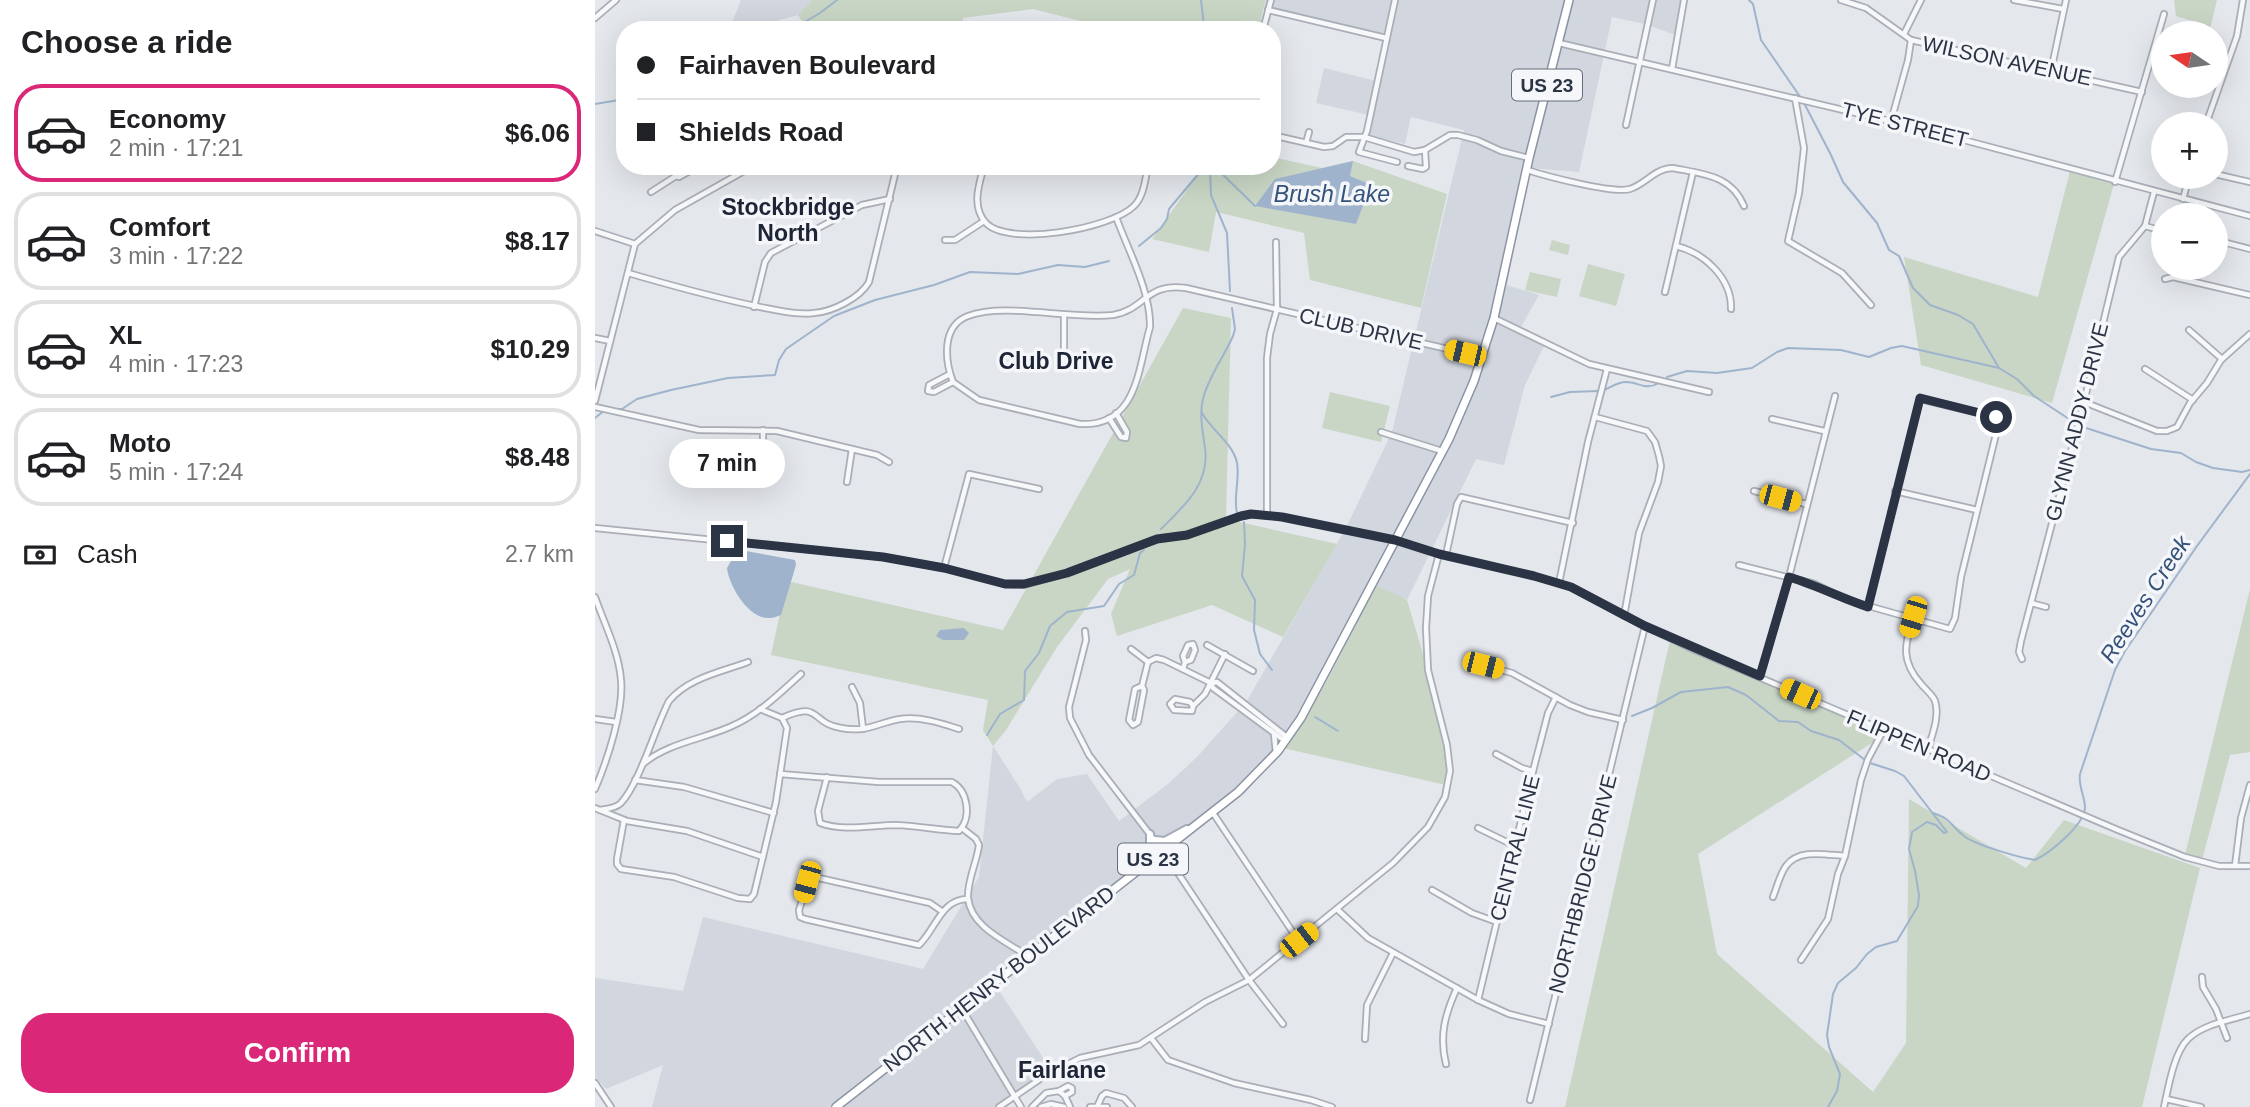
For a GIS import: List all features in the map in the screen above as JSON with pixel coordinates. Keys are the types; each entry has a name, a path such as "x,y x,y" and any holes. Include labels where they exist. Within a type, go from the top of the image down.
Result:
{"highway":[{"name":"NORTH HENRY BOULEVARD","path":"836,1107 1212,812 1247,783 1287,740 1353,623 1443,451 1483,357 1569,0"}],"main road":[{"path":"1155,841 1165,841 1200,821"},
{"path":"1142,868 1150,851 1150,834"}],"street":[{"path":"595,18 617,0"},
{"path":"1265,21 1271,0"},
{"path":"1395,0 1367,131 1359,152 1397,162"},
{"path":"1626,125 1653,0"},
{"path":"1672,69 1684,0"},
{"name":"WILSON AVENUE","path":"1841,0 1866,8 1911,40 2141,92"},
{"path":"1904,34 1921,0"},
{"path":"2014,0 2063,9"},
{"path":"2051,71 2066,0"},
{"path":"2210,112 2237,36 2243,0"},
{"path":"1268,10 1386,38"},
{"path":"2115,182 2164,14"},
{"path":"1891,121 1911,40"},
{"name":"TYE STREET","path":"1558,42 1891,121 2250,216"},
{"path":"1795,98 1804,148 1801,183 1789,241 1842,273 1871,305"},
{"path":"1306,143 1309,132"},
{"path":"1281,137 1329,147 1342,139 1364,137 1405,151 1425,150 1450,135 1458,135 1529,158"},
{"path":"1408,166 1423,169 1426,167 1425,150"},
{"path":"1526,170 1556,179 1622,190 1639,185 1653,173 1666,168 1693,172 1727,182 1739,194 1744,206"},
{"path":"1665,292 1693,172"},
{"path":"651,192 676,176 683,175"},
{"path":"595,401 635,244 675,210 737,175"},
{"path":"628,273 754,307 813,313 829,309 859,294 869,282 895,175"},
{"path":"982,175 977,202 984,221 1002,230 1042,234 1078,230 1116,217 1136,203 1142,193 1146,175"},
{"path":"2228,177 2250,182"},
{"path":"2183,199 2186,189"},
{"name":"GLYNN ADDY DRIVE","path":"2022,659 2019,652 2119,257 2145,226 2154,192"},
{"path":"754,307 765,262 774,251 862,205 891,199"},
{"path":"1116,217 1146,298 1150,311 1150,327 1131,399 1116,414 1090,424 979,400 953,382 946,354 950,335 966,316 996,312 1117,314 1146,298 1167,286 1277,309 1276,242"},
{"path":"945,240 955,240 984,221"},
{"path":"2145,226 2151,227"},
{"path":"595,231 635,244"},
{"path":"2228,243 2250,249"},
{"path":"1676,246 1697,254 1721,274 1728,288 1731,309"},
{"path":"2186,280 2250,295"},
{"name":"CLUB DRIVE","path":"1267,515 1267,358 1277,309 1483,357"},
{"path":"1064,315 1064,348"},
{"path":"1494,318 1560,351 1607,369 1709,392"},
{"path":"2189,330 2223,359"},
{"path":"2084,402 2157,430 2167,431 2177,427 2223,359 2250,334"},
{"path":"595,338 610,341"},
{"path":"1559,583 1607,369"},
{"path":"2145,369 2193,400"},
{"path":"950,374 929,385 928,391 932,393 953,382"},
{"path":"1760,676 1789,577 1835,396"},
{"path":"1739,565 1815,584 1868,607 1950,629 1955,618 1961,577 2000,418 1920,398 1868,607"},
{"path":"595,407 699,430 777,431 877,455 889,462"},
{"path":"1109,418 1121,437 1127,437 1128,432 1116,414"},
{"path":"1595,417 1647,431 1655,442 1661,466 1658,482 1639,533 1624,616"},
{"path":"1772,419 1824,431"},
{"path":"763,473 764,430"},
{"path":"1381,432 1443,451"},
{"path":"847,482 852,449"},
{"path":"944,568 969,474 1039,489"},
{"path":"1754,491 1806,504"},
{"path":"1895,492 1977,510"},
{"path":"1446,555 1457,504 1462,497 1573,523"},
{"name":"FLIPPEN ROAD","path":"595,528 883,557 944,568 1005,584 1024,584 1067,573 1157,539 1187,535 1251,514 1395,540 1439,554 1559,583 1590,596 1645,626 1883,731 2185,857 2219,866 2250,866"},
{"path":"999,1107 1046,1075 1080,1058 1125,1049 1150,1038 1205,1002 1249,980 1338,910 1419,837 1436,814 1447,789 1450,771 1447,745 1428,670 1427,596 1439,554"},
{"path":"595,597 621,678 621,696 606,765 595,789"},
{"path":"2031,603 2046,607"},
{"path":"1913,617 1904,647 1907,662 1916,678 1935,699 1937,715 1928,749"},
{"name":"NORTHBRIDGE DRIVE","path":"1530,1100 1645,626"},
{"path":"1085,631 1086,640 1069,707 1070,718 1089,755 1163,851 1249,980 1283,1024"},
{"path":"1207,645 1253,671"},
{"path":"1131,649 1148,662"},
{"path":"1193,706 1190,702 1176,699 1170,704 1173,709 1193,711 1193,706 1202,699 1225,654"},
{"path":"1148,662 1161,659 1211,683 1213,688 1287,740"},
{"path":"1468,661 1511,673 1588,712 1623,720"},
{"path":"598,809 620,804 635,780 661,716 675,693 695,681 748,662"},
{"path":"1142,686 1136,688 1129,721 1133,725 1138,722 1148,662"},
{"path":"1183,669 1185,662"},
{"path":"641,766 652,756 750,718 801,674"},
{"path":"852,687 860,703 863,729"},
{"name":"CENTRAL LINE","path":"1478,1000 1533,771 1548,713 1556,697"},
{"path":"624,820 617,864 621,869 674,877 745,900 750,899 754,894 773,813 787,728 782,718 760,709"},
{"path":"1132,709 1140,710"},
{"path":"782,718 805,710 841,729 863,729 908,718 959,729"},
{"path":"595,719 616,722"},
{"path":"1273,730 1297,724"},
{"path":"1273,730 1276,753"},
{"path":"1801,960 1828,921 1861,780 1883,731"},
{"path":"1496,754 1533,771"},
{"path":"780,774 879,782 952,782 961,788 966,799 962,828"},
{"path":"827,777 818,811 820,823 846,828 888,825 952,830 962,828 976,839 979,845 968,899 975,916 983,926 1029,957"},
{"path":"635,780 684,787 773,813"},
{"path":"2235,866 2242,811 2250,785"},
{"path":"598,809 624,820 687,831 763,857"},
{"path":"1212,812 1299,940"},
{"path":"1478,828 1515,846"},
{"path":"1773,897 1786,866 1797,857 1812,854 1845,856"},
{"path":"943,912 930,903 810,876 799,910 800,917 805,919 919,945 954,901 968,899"},
{"path":"1432,890 1497,922"},
{"path":"1338,910 1361,932 1393,953 1478,1000 1509,1014 1549,1024"},
{"path":"1365,1039 1367,1005 1393,953"},
{"path":"2202,977 2203,988 2227,1038"},
{"path":"1446,1064 1442,1041 1444,1025 1457,988"},
{"path":"962,1008 1021,1107"},
{"path":"2164,1107 2179,1051 2187,1040 2196,1033 2250,1014"},
{"path":"1150,1038 1168,1060 1234,1083 1332,1107"},
{"path":"595,1083 611,1107"},
{"path":"1032,1107 1046,1093 1062,1094"},
{"path":"1098,1106 1106,1093 1125,1099 1132,1107"},
{"path":"1041,1107 1058,1106 1062,1094"},
{"path":"1062,1094 1070,1107"},
{"path":"2166,1099 2201,1107"},
{"path":"1090,1107 1107,1107"}],"shaded area":[{"path":"741,0 812,0 798,15 776,21 733,21"},
{"path":"1265,0 1687,0 1678,36 1645,24 1612,17 1579,172 1530,168 1507,285 1539,295 1518,332 1544,346 1525,385 1504,465 1476,459 1407,600 1375,586 1326,683 1289,741 1245,793 996,986 1051,1070 998,1107 652,1107 663,1065 606,1089 595,1077 595,978 683,991 703,917 923,969 979,877 993,746 1027,802 1057,779 1087,774 1119,821 1168,784 1197,757 1247,701 1346,528 1392,432 1464,130 1411,117 1405,144 1366,134 1369,115 1316,103 1324,68 1376,81 1386,37 1263,9"}],"green space":[{"path":"812,0 1265,0 1261,21 1080,21 1033,9 963,18 963,21 802,21 798,15"},
{"path":"2174,0 2217,0 2212,21 2193,21 2176,16"},
{"path":"1281,159 1322,168 1353,161 1447,194 1421,308 1310,280 1304,233 1216,212 1209,252 1152,239 1198,175 1281,175"},
{"path":"2070,171 2114,184 2052,403 1921,365 1904,257 2038,297"},
{"path":"1552,240 1570,245 1568,255 1549,250"},
{"path":"1588,264 1625,274 1616,306 1579,296"},
{"path":"1530,272 1561,279 1557,297 1525,290"},
{"path":"1183,308 1231,318 1226,519 1337,544 1283,637 1212,605 1117,636 1111,614 1130,569 1108,579 1057,647 1006,730 993,746 983,730 988,700 771,655 787,581 1003,630"},
{"path":"1330,392 1390,406 1381,442 1322,428"},
{"path":"1376,585 1407,600 1443,721 1450,760 1446,785 1283,748 1326,683"},
{"path":"2250,589 2250,752 2230,755 2202,860 2185,855"},
{"path":"1670,640 1889,732 1698,854 1717,954 1873,1092 1906,1043 1909,799 2026,868 2064,820 2200,868 2142,1107 1565,1107"}],"water":[{"name":"Brush Lake","path":"1353,161 1350,176 1371,185 1356,224 1255,206 1275,179"},
{"path":"746,551 795,560 796,565 781,615 770,618 755,614 736,592 727,568 735,554"},
{"path":"964,628 969,633 964,640 943,640 936,636 940,630"}],"waterway":[{"path":"806,21 837,0"},
{"path":"1201,0 1203,21"},
{"path":"1749,0 1753,4 1761,40 1801,98"},
{"path":"595,104 616,100"},
{"path":"1804,103 1843,182 1877,223 1889,250 1899,256 1913,288 1930,305 1958,315 1973,324 1999,368"},
{"path":"1139,246 1161,228 1169,209 1197,175"},
{"path":"1210,175 1211,195 1227,233 1230,291"},
{"path":"1223,175 1255,206"},
{"path":"614,409 622,409 637,399 671,390 728,378 775,375 779,360 786,349 834,316 875,300 934,285 970,272 1018,274 1058,265 1085,267 1109,261"},
{"path":"1161,529 1193,493 1203,473 1205,448 1202,405 1205,391 1233,336 1235,329 1232,308"},
{"path":"1667,377 1687,371 1717,373 1752,368 1788,348 1841,350 1869,357 1902,346 1999,368 2069,419"},
{"path":"1604,390 1623,382 1646,386 1659,383"},
{"path":"1551,397 1570,392 1599,391"},
{"path":"595,418 605,410"},
{"path":"1202,413 1235,456 1238,469 1237,513"},
{"path":"2083,427 2151,449 2181,453 2213,468 2242,472 2250,470"},
{"name":"Reeves Creek","path":"1933,813 1948,820 1970,840 1998,851 2035,860 2073,830 2085,808 2080,774 2115,670 2125,651 2197,546 2250,474"},
{"path":"1244,522 1242,576 1255,600 1254,630 1260,654 1272,670"},
{"path":"987,735 1000,714 1024,700 1025,671 1039,653 1050,626 1067,612 1104,606 1119,584 1134,575 1140,553 1144,550"},
{"path":"1632,716 1681,692 1728,687 1746,695 1779,721 1798,722 1811,731 1839,740 1865,760"},
{"path":"1315,717 1338,731"},
{"name":"Reeves Creek","path":"1828,1107 1837,1091 1840,1074 1827,1035 1833,994 1838,983 1856,968 1867,954 1876,947 1897,941 1918,906 1919,895 1909,849 1912,832 1927,822 1936,825 1944,833 1947,832 1904,776 1870,763"}],"district":[{"name":"Stockbridge North","path":"788,220"},
{"name":"Club Drive","path":"1056,361"},
{"name":"Fairlane","path":"1062,1070"}],"route":[{"path":"727,541 883,557 944,568 1005,584 1024,584 1044,581 1157,539 1187,535 1241,516 1251,514 1282,517 1358,531 1571,587 1688,647 1760,676 1789,577 1815,584 1868,607 1920,398 1996,417"}]}
